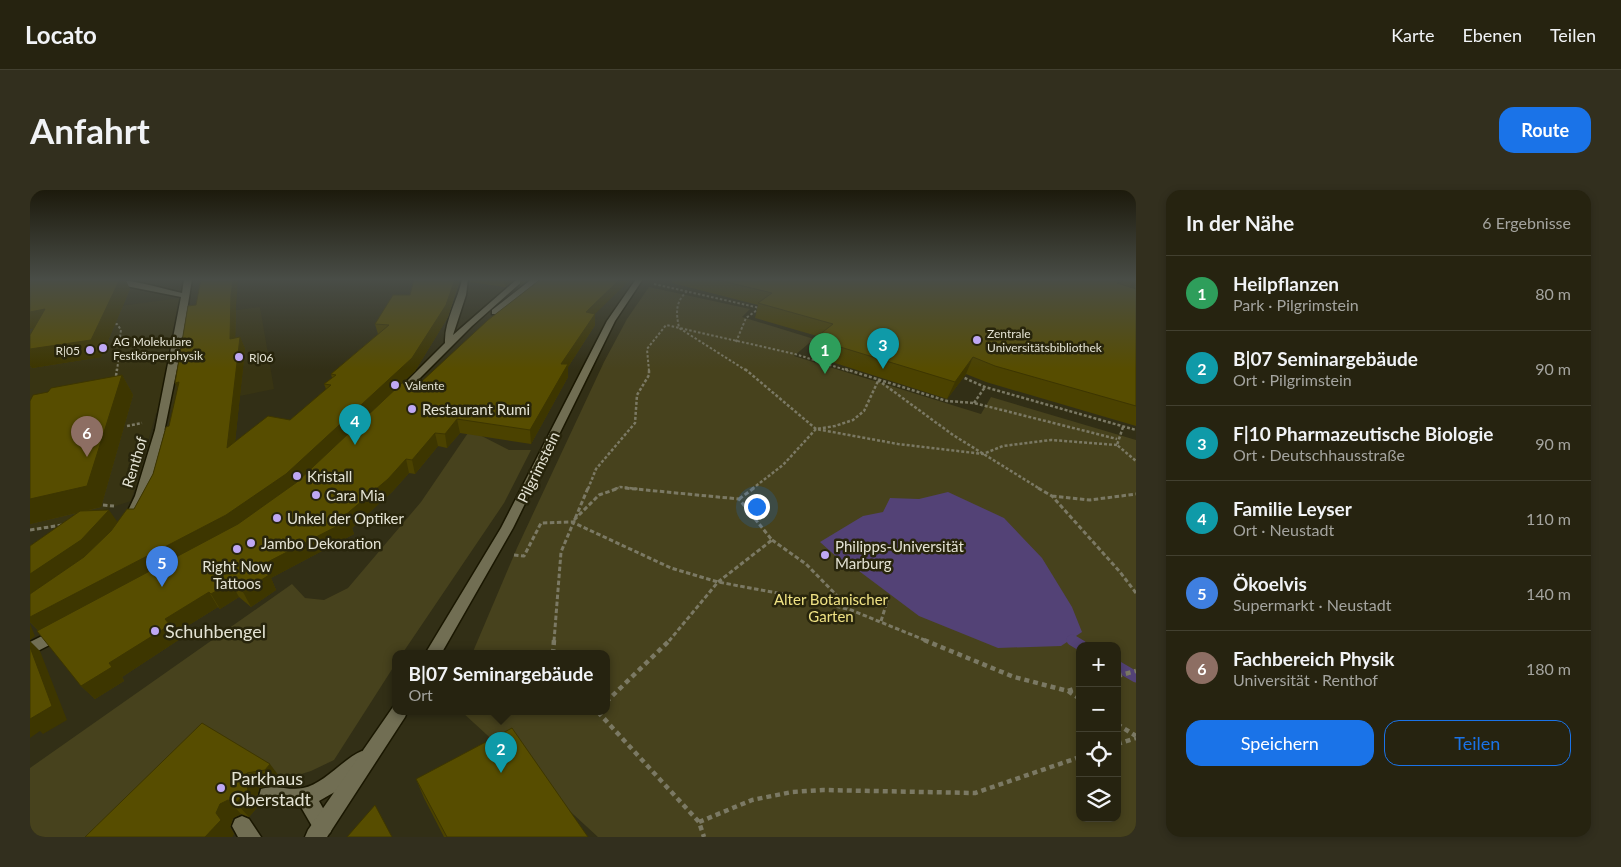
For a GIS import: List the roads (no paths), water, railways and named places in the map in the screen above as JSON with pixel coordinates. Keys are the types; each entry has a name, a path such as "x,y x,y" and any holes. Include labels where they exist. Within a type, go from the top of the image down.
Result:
{"street":[{"name":"Renthof","path":"124,531 141,496 160,430 171,367 184,309"},
{"path":"449,343 448,333 458,309"},
{"path":"418,393 394,399 485,309"},
{"path":"495,312 498,309"},
{"path":"492,322 509,309"},
{"name":"Pilgrimstein","path":"435,650 507,528 602,338 624,309"},
{"path":"30,649 71,627"},
{"path":"319,832 397,715"},
{"path":"268,796 306,798 338,780 377,747"},
{"path":"306,798 319,832"}],"waterway":[{"path":"1072,640 1076,642"},
{"path":"1121,668 1136,677"}],"place":[{"name":"Zentrale Universitätsbibliothek","path":"977,340"},
{"name":"AG Molekulare Festkörperphysik","path":"103,348"},
{"name":"R|05","path":"90,350"},
{"name":"R|06","path":"239,357"},
{"name":"F|10 Pharmazeutische Biologie","path":"883,369"},
{"name":"Heilpflanzen","path":"825,374"},
{"name":"Valente","path":"395,385"},
{"name":"Restaurant Rumi","path":"412,409"},
{"name":"Familie Leyser","path":"355,445"},
{"name":"Fachbereich Physik","path":"87,457"},
{"name":"Kristall","path":"297,476"},
{"name":"Cara Mia","path":"316,495"},
{"name":"Unkel der Optiker","path":"277,518"},
{"name":"Jambo Dekoration","path":"251,543"},
{"name":"Right Now Tattoos","path":"237,549"},
{"name":"Philipps-Universität Marburg","path":"825,555"},
{"name":"Ökoelvis","path":"162,587"},
{"name":"Schuhbengel","path":"155,631"},
{"name":"B|07 Seminargebäude","path":"501,773"},
{"name":"Parkhaus Oberstadt","path":"221,788"}],"park label":[{"name":"Alter Botanischer Garten","path":"831,608"}]}
